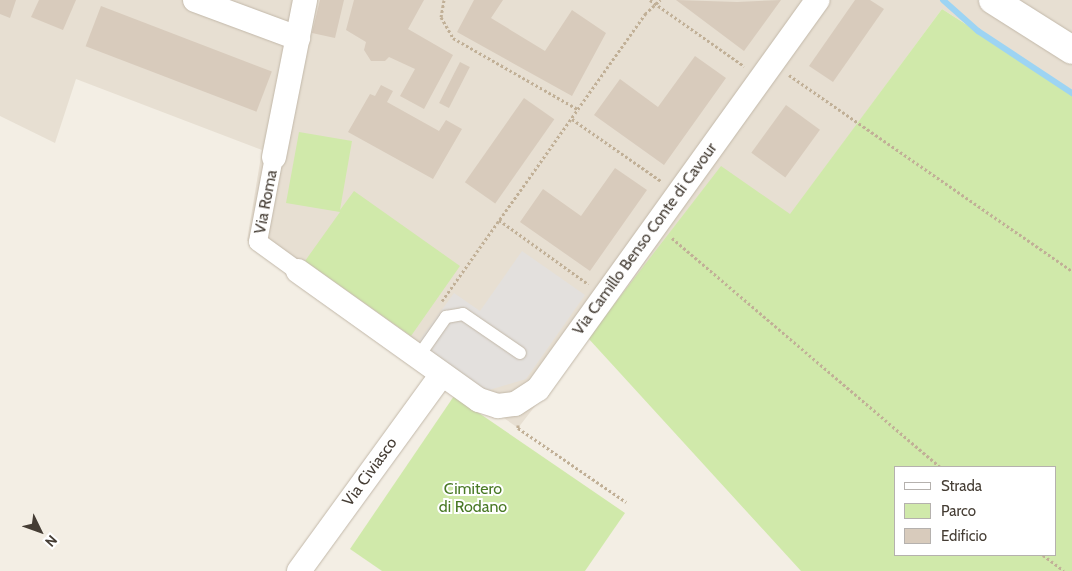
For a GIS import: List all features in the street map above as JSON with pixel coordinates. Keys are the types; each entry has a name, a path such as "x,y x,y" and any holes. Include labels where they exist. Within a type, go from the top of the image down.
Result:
{"street":[{"path":"195,0 298,38"},
{"name":"Via Roma","path":"305,0 258,242 442,374"},
{"name":"Via Camillo Benso Conte di Cavour","path":"515,404 538,389 818,0"},
{"path":"993,0 1072,50"},
{"path":"442,374 479,400 498,406 515,404"},
{"name":"Via Civiasco","path":"299,571 442,374"}],"lane":[{"path":"418,357 446,318 463,314 520,353"}],"path":[{"path":"444,0 441,17 454,38 578,110"},
{"path":"650,0 766,71 1072,271"},
{"path":"436,309 645,14 657,5 660,0"},
{"path":"572,119 678,193"},
{"path":"499,220 604,296"},
{"path":"656,224 939,466"},
{"path":"515,404 518,428 626,502"},
{"path":"1044,556 1064,571"}],"shaded area":[{"path":"0,0 1072,0 1072,90 942,9 790,215 721,167 518,428 256,242 247,241 262,150 76,79 55,143 0,116"},
{"path":"522,251 585,295 526,379 486,391 417,344 454,293 480,311"}],"green space":[{"path":"942,9 1072,92 1072,571 801,571 588,338 721,166 790,214"},
{"path":"299,132 352,141 340,210 354,191 460,266 411,336 305,261 340,212 286,203"},
{"name":"Cimitero di Rodano","path":"454,396 625,513 585,571 382,571 350,549"}],"building":[{"path":"0,0 16,0 10,18 0,14"},
{"path":"39,0 76,0 63,30 31,17"},
{"path":"320,0 344,0 335,38 312,33"},
{"path":"354,0 424,0 408,29 453,55 424,109 400,96 415,69 389,57 385,61 371,61 364,50 366,42 346,30"},
{"path":"474,0 503,0 491,18 545,51 572,10 606,33 572,96 457,32"},
{"path":"676,0 737,2 781,0 744,51"},
{"path":"855,0 870,0 884,9 833,82 809,66"},
{"path":"101,6 272,72 256,112 86,46"},
{"path":"695,56 726,78 664,165 594,115 620,79 658,107"},
{"path":"460,62 470,67 449,108 439,103"},
{"path":"381,85 393,91 387,102 439,131 446,120 462,129 433,179 348,132 370,94 375,96"},
{"path":"524,98 554,119 495,204 465,182"},
{"path":"786,105 820,130 785,177 751,153"},
{"path":"615,168 647,190 590,271 520,222 543,189 581,216"}],"waterway":[{"path":"943,0 978,31 1072,93"}]}
